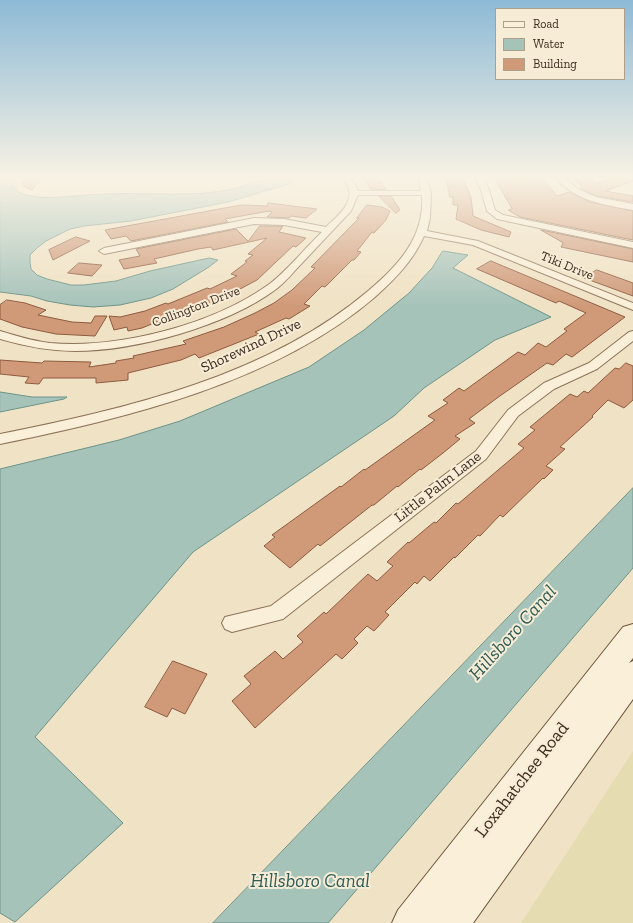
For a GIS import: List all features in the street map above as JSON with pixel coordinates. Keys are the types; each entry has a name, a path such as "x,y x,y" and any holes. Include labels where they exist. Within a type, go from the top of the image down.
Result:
{"main road":[{"name":"Loxahatchee Road","path":"411,923 633,636"},
{"name":"Loxahatchee Road","path":"450,923 633,675"}],"street":[{"name":"Collington Drive","path":"0,335 27,343 46,346 82,348 126,344 169,333 223,314 259,296 281,279 337,220"},
{"name":"Shorewind Drive","path":"0,439 73,424 124,411 202,385 270,357 324,328 366,300 399,268 417,243 422,233 425,220"},
{"path":"515,220 633,245"},
{"path":"104,251 254,221 284,222 328,230"},
{"name":"Tiki Drive","path":"422,233 480,245 633,307"},
{"name":"Little Palm Lane","path":"232,623 276,613 481,455 513,413 549,386 593,366 633,335"}],"shaded area":[{"path":"633,751 633,923 521,923"}],"water":[{"path":"0,220 136,220 70,229 46,241 30,255 31,269 37,275 71,285 116,281 150,271 209,258 218,260 173,289 151,298 120,305 93,307 70,305 47,301 31,296 0,292"},
{"path":"443,251 468,255 453,268 551,317 495,340 424,388 394,416 193,552 35,737 123,823 15,922 0,913 0,469 119,440 180,421 309,367 364,330 409,293 432,268"},
{"path":"0,392 32,397 67,397 64,399 0,412"},
{"name":"Hillsboro Canal","path":"633,488 633,568 328,923 213,923"}],"building":[{"path":"159,220 226,220 228,222 131,241 126,236 111,239 105,230"},
{"path":"357,220 386,220 374,233 372,232 357,251 361,252 354,260 352,260 325,287 322,286 304,304 310,306 289,319 286,318 255,332 259,334 199,358 195,354 181,360 128,373 128,380 96,383 96,378 43,378 39,384 25,383 29,377 0,374 0,360 42,363 44,361 91,362 89,367 116,363 116,361 134,358 133,356 186,344 183,341 224,327 274,303 292,290 315,268 311,267"},
{"path":"458,220 483,220 511,232 509,237 481,230"},
{"path":"535,220 633,220 633,240"},
{"path":"260,226 283,226 279,232 306,238 296,247 293,246 257,280 225,297 228,298 173,319 169,317 142,328 128,331 127,327 114,330 109,316 120,317 145,311 166,303 168,304 207,288 210,289 237,276 231,274 247,262 245,261 253,255 248,254 267,238 213,250 211,247 198,249 154,259 157,263 124,269 119,260 140,256 136,249 236,229 248,241"},
{"path":"541,230 633,249 633,262 561,247 563,243"},
{"path":"76,237 90,241 53,260 49,250"},
{"path":"491,261 625,317 572,357 566,354 553,365 547,363 497,398 469,419 475,423 455,436 460,439 443,453 398,487 397,486 320,546 318,544 290,568 264,546 275,537 272,535 435,420 428,416 448,403 443,400 459,388 464,391 518,352 525,355 538,343 546,347 567,331 564,329 586,313 559,301 556,303 477,269"},
{"path":"79,263 102,265 92,276 68,273"},
{"path":"597,270 633,283 633,296 584,278"},
{"path":"7,300 25,303 46,310 38,315 72,322 91,323 95,316 107,316 95,336 56,334 22,327 0,319 0,305"},
{"path":"626,363 633,366 633,400 624,408 608,400 592,416 593,417 560,447 565,449 546,466 553,470 544,479 543,478 503,517 500,515 480,536 478,535 430,581 424,576 417,584 415,582 385,612 389,615 374,631 367,626 354,639 358,643 342,659 336,654 255,728 232,701 251,684 244,676 275,651 283,659 303,642 297,636 324,612 326,614 368,574 377,581 393,566 387,562 408,542 409,543 434,522 436,523 456,503 458,504 524,448 518,444 535,430 530,427 570,394 577,397 584,391 588,393 615,368 619,369"},
{"path":"173,661 207,674 185,714 172,708 167,717 145,707"}]}
